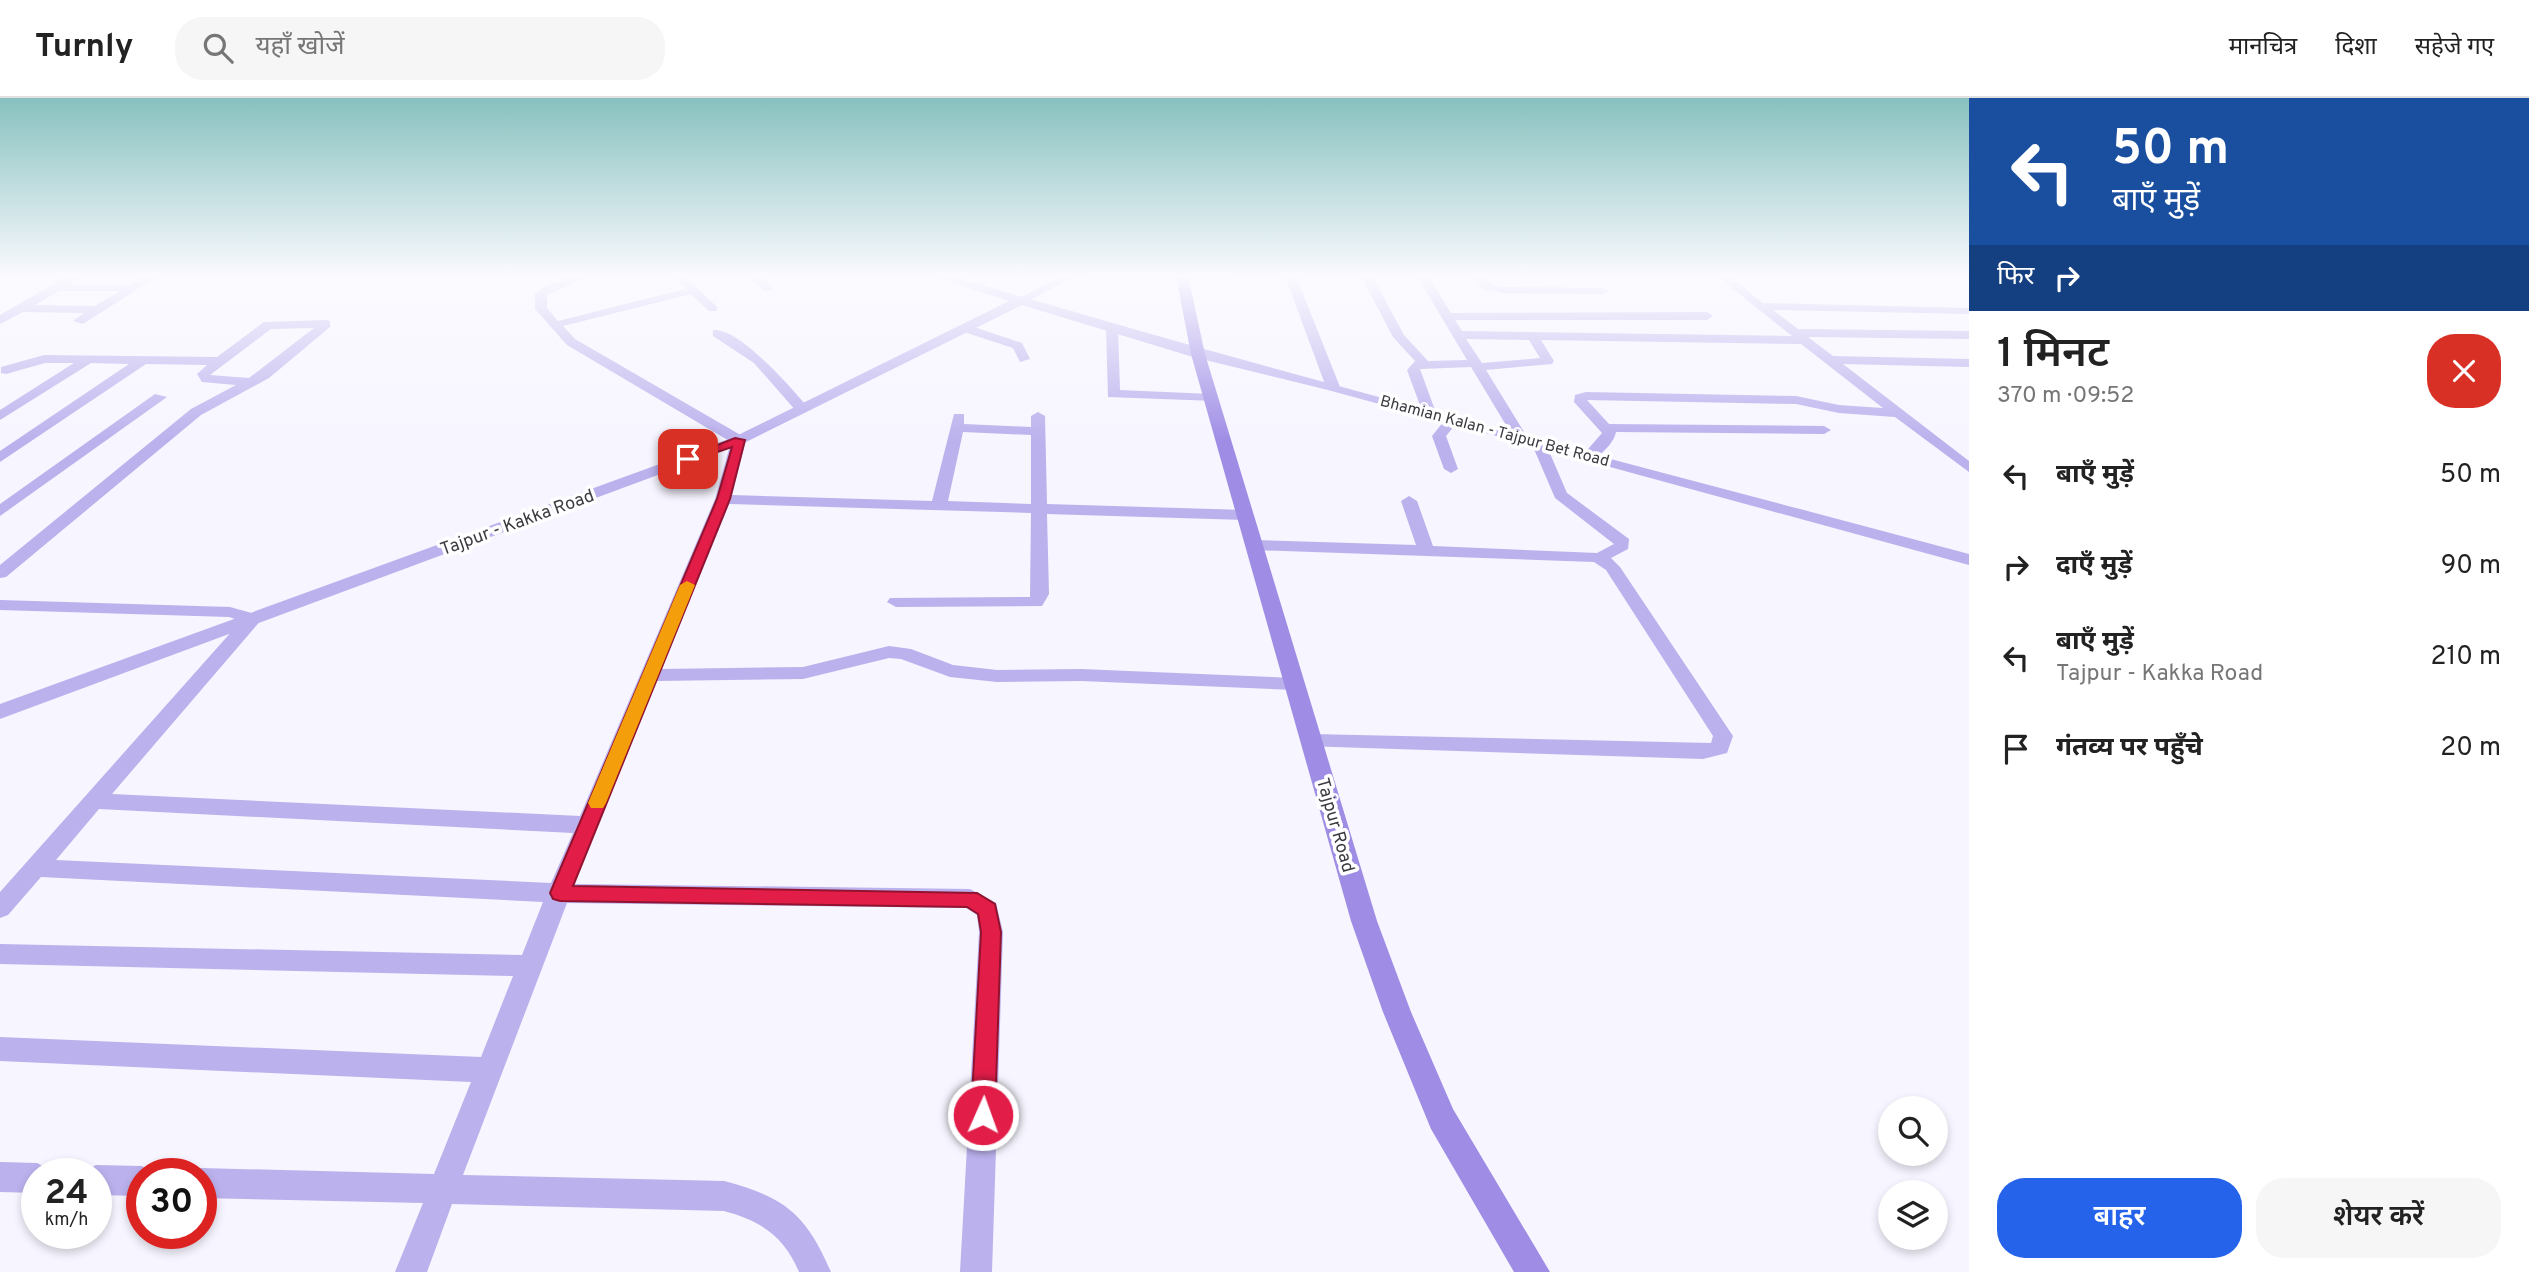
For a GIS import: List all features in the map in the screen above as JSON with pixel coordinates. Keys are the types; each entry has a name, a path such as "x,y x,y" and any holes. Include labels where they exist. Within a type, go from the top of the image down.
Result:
{"main road":[{"name":"Tajpur Road","path":"1193,331 1364,921 1402,1024 1442,1119 1533,1272"}],"street":[{"path":"253,382 204,377 216,361 260,331"},
{"path":"0,573 196,412 253,382 317,331"},
{"path":"411,1272 530,966 723,499 739,440 593,356 571,342 560,331"},
{"name":"Tajpur - Kakka Road","path":"0,712 739,440 959,331"},
{"path":"973,331 1018,346 1024,359"},
{"path":"1112,331 1113,394 1211,398"},
{"name":"Bhamian Kalan - Tajpur Bet Road","path":"1121,331 1198,354 1429,412 1969,560"},
{"path":"1311,331 1333,387"},
{"path":"1396,331 1424,364"},
{"path":"1455,331 1520,437"},
{"path":"1792,331 1969,468"},
{"path":"718,333 758,360 802,409"},
{"path":"1458,335 1969,335"},
{"path":"1429,412 1413,370 1416,365 1548,361 1534,337"},
{"path":"6,370 33,360 216,361"},
{"path":"0,416 88,360"},
{"path":"0,458 143,360"},
{"path":"1831,360 1969,363"},
{"path":"0,511 160,397"},
{"path":"1589,456 1608,438 1606,428 1580,398 1796,401 1839,409 1898,413"},
{"path":"1451,469 1439,436 1452,419"},
{"path":"896,602 1036,602 1040,594 1037,423 958,423 939,505"},
{"path":"1606,428 1824,429"},
{"path":"1538,442 1560,495 1621,538 1622,546 1599,558"},
{"path":"723,499 1245,514"},
{"path":"1409,501 1426,550"},
{"path":"1254,545 1581,555 1599,558 1612,567 1723,736 1720,748 1703,752 1311,741"},
{"path":"0,605 230,611 253,619 0,908"},
{"path":"650,675 803,673 889,652 904,653 950,671 997,676 1081,676 1295,684"},
{"path":"94,801 588,825"},
{"path":"35,868 560,893 970,899 988,910 991,932 976,1272"},
{"path":"0,954 530,966"},
{"path":"0,1049 490,1070"},
{"path":"0,1177 21,1178"},
{"path":"217,1183 724,1196 760,1205 785,1220 806,1249 815,1272"}],"slow traffic":[{"path":"597,803 687,585"}],"route":[{"path":"688,459 739,440 723,499 560,893 970,899 988,910 991,932 983,1115"}]}
